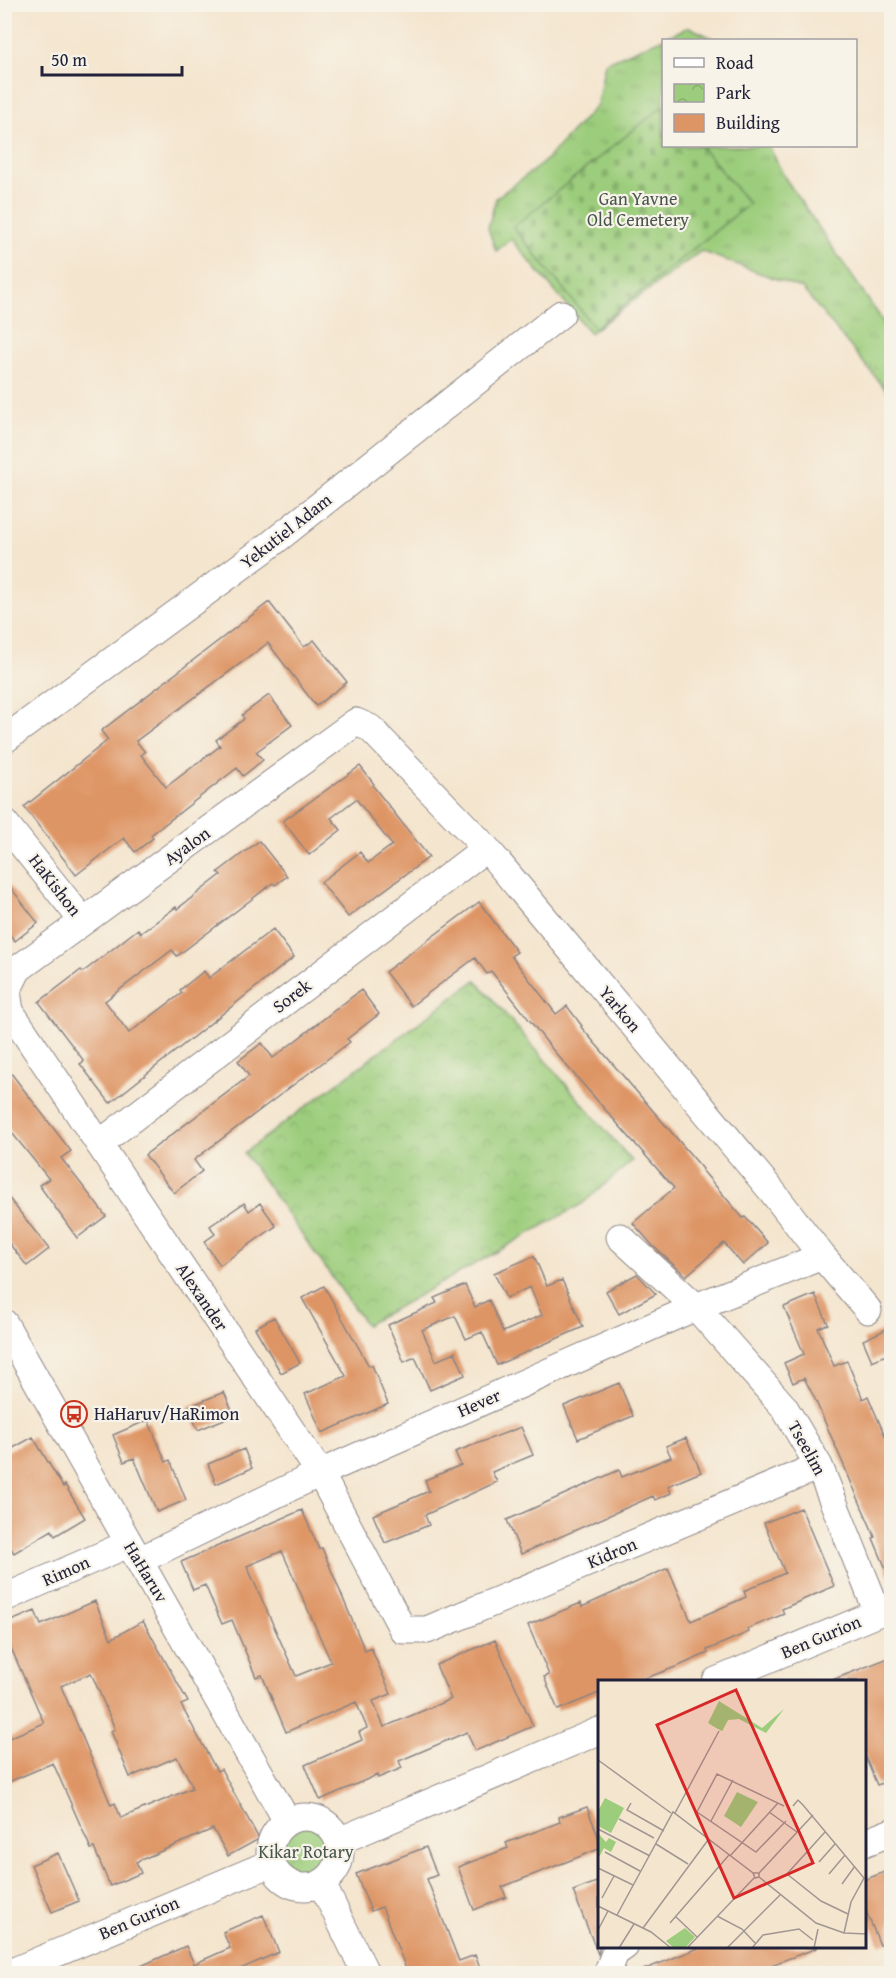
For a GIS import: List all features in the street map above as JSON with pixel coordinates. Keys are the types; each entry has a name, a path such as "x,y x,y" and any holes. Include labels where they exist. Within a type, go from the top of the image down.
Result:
{"street":[{"name":"Yekutiel Adam","path":"4,740 266,548 561,314"},
{"name":"Yarkon","path":"356,722 370,728 486,848 868,1310"},
{"name":"Ayalon","path":"18,969 356,722"},
{"name":"HaKishon","path":"4,822 83,921"},
{"name":"Sorek","path":"99,1144 486,848"},
{"name":"Alexander","path":"18,969 7,991 10,1011 320,1473 403,1630"},
{"name":"Tseelim","path":"620,1237 696,1307 784,1407 819,1466 885,1610"},
{"name":"Hever","path":"134,1552 320,1473 696,1307 822,1256"},
{"name":"HaHaruv","path":"4,1323 286,1821"},
{"name":"Kidron","path":"403,1630 427,1630 819,1466"},
{"name":"Rimon","path":"4,1598 134,1552"},
{"name":"Ben Gurion","path":"718,1680 885,1610"},
{"path":"339,1841 598,1731"},
{"path":"298,1817 311,1817 328,1826 339,1841 341,1853 338,1866 332,1876 322,1884 310,1888 286,1883 277,1875 270,1863 270,1844 273,1835 286,1821 298,1817"},
{"path":"866,1842 891,1832"},
{"name":"Ben Gurion","path":"7,1974 270,1863"},
{"path":"322,1884 366,1974"}],"green space":[{"path":"689,27 714,39 662,39 662,147 770,147 785,178 891,333 891,396 801,287 701,251 590,333 511,239 496,251 488,228 496,198 543,163 597,105 605,63"},
{"name":"Gan Yavne Old Cemetery","path":"662,107 662,147 702,147 749,204 595,328 513,227"},
{"path":"476,980 632,1161 582,1204 366,1325 244,1153"},
{"name":"Kikar Rotary","path":"306,1825 316,1827 325,1833 331,1842 333,1852 331,1862 325,1871 316,1877 306,1879 296,1877 287,1871 281,1862 279,1852 281,1842 287,1833 296,1827"}],"building":[{"path":"269,602 304,647 314,640 347,682 316,706 268,643 136,741 145,752 141,755 166,787 220,746 216,740 244,719 242,715 269,695 292,725 256,752 263,760 243,776 237,768 151,835 153,838 135,852 124,838 76,875 24,807 108,740 101,731"},
{"path":"360,766 429,857 348,917 321,882 360,852 368,863 392,845 356,799 331,818 341,830 309,855 283,821"},
{"path":"259,841 287,876 275,885 273,883 177,956 172,950 105,1001 129,1033 182,993 180,990 204,971 209,978 273,929 294,957 110,1103 80,1064 84,1061 39,1002 81,970 83,972 138,929 141,933 176,907 177,909 221,875 218,872"},
{"path":"4,879 38,923 15,941 4,928"},
{"path":"479,902 517,952 511,956 556,1014 567,1006 581,1027 702,1170 768,1243 743,1265 724,1243 686,1276 653,1246 633,1223 674,1188 552,1049 491,971 487,974 475,958 411,1006 385,972"},
{"path":"361,990 379,1014 347,1039 350,1042 194,1160 202,1171 174,1193 145,1155 249,1076 238,1061 262,1043 273,1058"},
{"path":"4,1064 71,1151 61,1158 106,1216 77,1238 39,1185 49,1179 4,1123"},
{"path":"4,1192 49,1249 27,1266 4,1237"},
{"path":"244,1203 249,1211 260,1203 276,1226 220,1265 204,1242 215,1234 210,1226"},
{"path":"534,1256 547,1286 562,1280 583,1327 497,1365 482,1332 466,1339 455,1316 422,1330 436,1361 455,1352 465,1375 430,1390 415,1357 404,1362 388,1325 437,1303 434,1298 465,1285 475,1307 489,1300 503,1332 542,1315 530,1287 506,1298 494,1273"},
{"path":"637,1274 656,1294 619,1314 606,1291"},
{"path":"324,1286 369,1366 372,1365 388,1404 322,1433 305,1394 346,1376 302,1298"},
{"path":"815,1294 828,1324 818,1328 834,1366 847,1361 863,1399 868,1396 891,1450 891,1581 873,1538 875,1537 814,1397 804,1378 793,1383 784,1363 804,1354 784,1307"},
{"path":"274,1317 300,1363 281,1373 255,1328"},
{"path":"891,1327 891,1353 872,1361 863,1340"},
{"path":"619,1383 633,1416 578,1439 564,1406"},
{"path":"224,1392 234,1415 198,1430 188,1407"},
{"path":"148,1420 166,1462 170,1460 186,1500 157,1512 134,1458 124,1462 113,1435"},
{"path":"521,1427 533,1455 492,1472 497,1482 425,1515 429,1525 385,1543 373,1515 429,1491 425,1480 461,1465 455,1452"},
{"path":"33,1437 85,1518 55,1536 52,1530 14,1553 4,1538 4,1453"},
{"path":"686,1438 701,1472 668,1486 671,1493 655,1500 653,1496 521,1554 507,1520 619,1470 622,1477 671,1457 666,1446"},
{"path":"244,1449 252,1468 216,1484 208,1464"},
{"path":"801,1508 834,1586 782,1609 784,1614 747,1629 749,1632 707,1650 708,1653 681,1665 641,1680 598,1680 598,1693 558,1710 544,1677 549,1675 528,1625 581,1603 582,1607 668,1568 691,1621 746,1597 744,1591 785,1573 764,1523"},
{"path":"302,1510 319,1549 322,1548 365,1651 371,1648 391,1694 373,1701 384,1727 451,1699 436,1665 495,1640 533,1726 475,1751 467,1732 399,1761 402,1768 378,1778 377,1775 320,1800 305,1765 362,1740 359,1732 367,1728 356,1702 286,1732 262,1675 256,1677 232,1620 222,1624 205,1585 193,1590 181,1562","holes":["282,1551 331,1662 296,1676 247,1566"]},
{"path":"95,1601 111,1639 143,1621 188,1702 181,1705 217,1771 221,1769 259,1839 228,1856 213,1829 136,1862 141,1873 110,1886 53,1763 4,1784 4,1740 44,1723 4,1632 4,1624 35,1611 41,1625","holes":["91,1673 115,1729 111,1731 130,1777 177,1757 192,1788 121,1818 115,1803 111,1805 61,1686"]},
{"path":"891,1657 891,1780 877,1785 866,1759 866,1680 832,1680"},
{"path":"587,1807 598,1836 598,1849 502,1887 506,1897 474,1910 458,1867 508,1848 506,1843 560,1822 559,1817"},
{"path":"426,1847 437,1875 427,1879 459,1961 475,1955 482,1974 408,1974 382,1907 371,1911 356,1874"},
{"path":"58,1853 79,1901 52,1912 31,1865"},
{"path":"887,1871 891,1882 891,1941 880,1945 866,1911 866,1879"},
{"path":"598,1881 598,1954 573,1891"},
{"path":"263,1915 279,1952 229,1974 123,1974 186,1946 194,1964 230,1948 223,1932"},
{"path":"698,1948 817,1948 747,1974 633,1974"}],"place":[{"name":"HaHaruv/HaRimon","path":"74,1414"}]}
